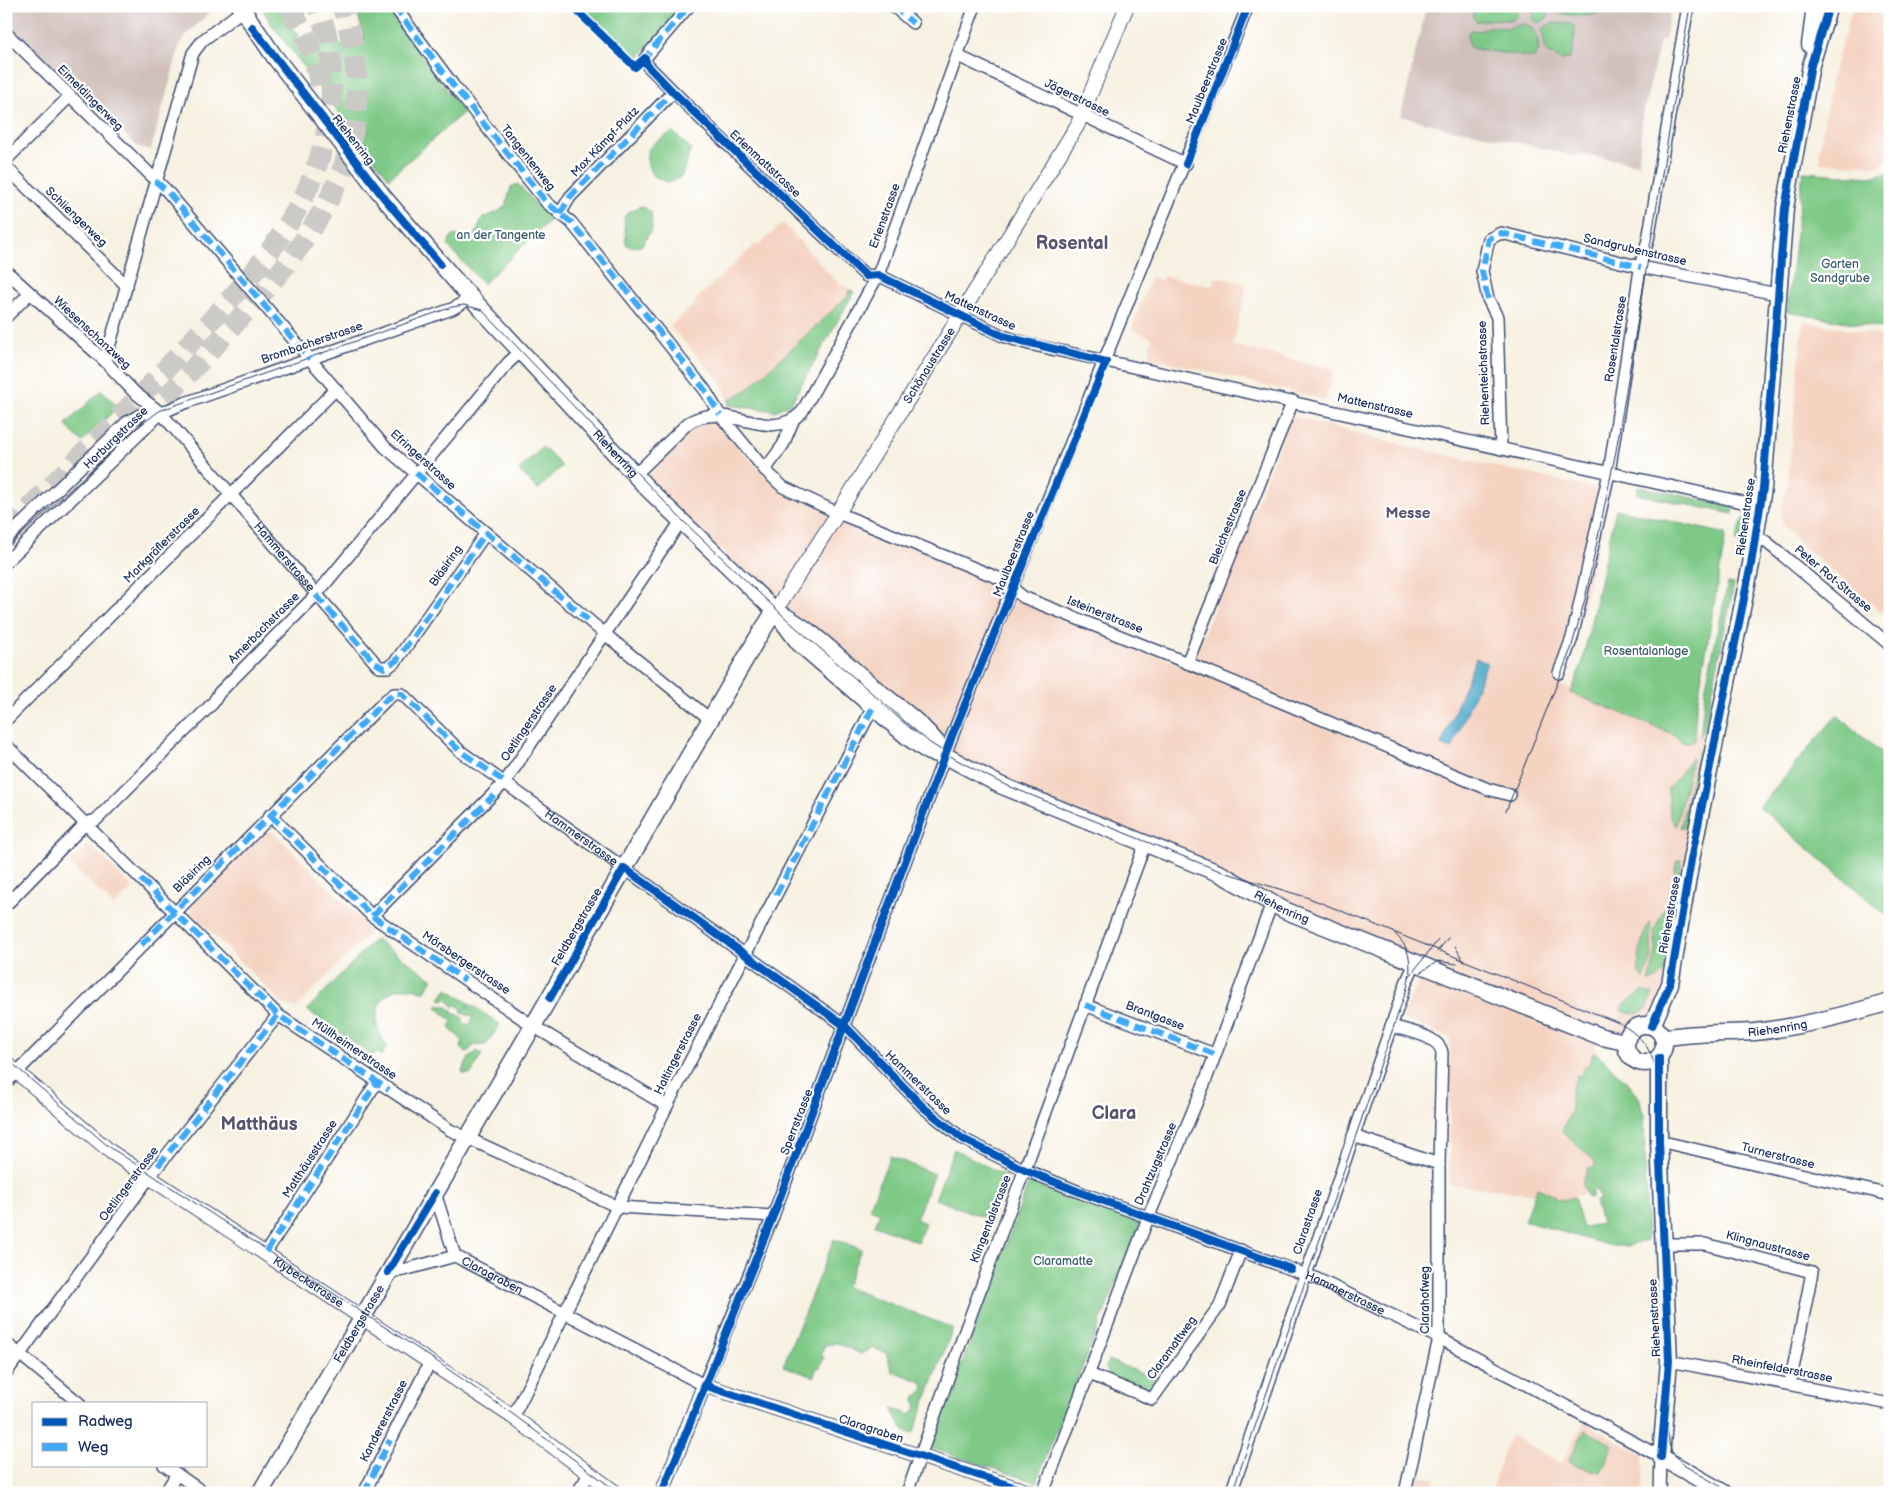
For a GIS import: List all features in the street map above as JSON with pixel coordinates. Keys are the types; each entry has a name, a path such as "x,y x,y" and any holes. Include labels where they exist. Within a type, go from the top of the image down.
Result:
{"main road":[{"name":"Riehenstrasse","path":"1658,1032 1670,984 1691,860 1756,538 1785,208 1811,65 1826,7"},
{"name":"Riehenring","path":"241,8 274,56 385,200 471,298 635,475 775,611 799,643 929,752 946,756 1000,785 1221,874 1293,914 1416,961 1602,1037 1625,1042 1635,1027 1647,1025 1658,1032 1754,1032 1845,1016 1890,1002"},
{"name":"Riehenring","path":"775,611 795,622 882,694 936,742 946,756"},
{"name":"Feldbergstrasse","path":"260,1493 775,611"},
{"path":"1633,1060 1643,1064 1650,1063 1659,1058 1664,1048 1658,1032"},
{"path":"1625,1042 1627,1052 1659,1088"},
{"name":"Riehenstrasse","path":"1659,1058 1659,1141 1669,1361 1661,1457"},
{"name":"Hammerstrasse","path":"1661,1457 1724,1493"}],"street":[{"name":"Tangentenweg","path":"394,6 453,85 547,204 571,222 633,298 705,390 720,415"},
{"name":"Erlenmattstrasse","path":"689,6 645,58 647,65 866,276 878,276"},
{"path":"894,6 914,23"},
{"name":"Erlenstrasse","path":"765,470 783,445 793,421 809,401 878,276 975,6"},
{"name":"Schönaustrasse","path":"775,611 838,513 1082,115 1127,6"},
{"name":"Maulbeerstrasse","path":"946,756 1012,589 1186,164 1248,6"},
{"name":"Rosentalstrasse","path":"1559,673 1574,630 1609,473 1641,267 1648,240 1688,6"},
{"path":"105,361 193,53 203,40 241,8"},
{"name":"Eimeldingerweg","path":"6,33 155,181"},
{"name":"Jägerstrasse","path":"958,56 1186,164"},
{"name":"Max Kämpf-Platz","path":"560,214 570,197 673,92"},
{"path":"6,160 69,97"},
{"name":"Schliengerweg","path":"6,167 127,286"},
{"name":"Efringerstrasse","path":"155,181 166,190 385,447 606,635 711,720"},
{"name":"Sandgrubenstrasse","path":"1489,239 1501,233 1641,267 1778,294"},
{"name":"Riehenteichstrasse","path":"1489,239 1482,271 1488,299 1497,317 1501,450"},
{"name":"Wiesenschanzweg","path":"6,271 29,294 105,361 134,392 161,413"},
{"name":"Mattenstrasse","path":"878,276 1003,336 1106,362 1293,401 1501,450 1760,506"},
{"path":"6,316 29,294"},
{"name":"Brombacherstrasse","path":"161,413 452,309 471,298"},
{"name":"Amerbachstrasse","path":"6,905 86,823 96,820 316,595 508,363 521,351"},
{"name":"Markgräflerstrasse","path":"6,720 336,388"},
{"name":"Bleichestrasse","path":"1187,663 1293,401"},
{"name":"Horburgstrasse","path":"6,539 127,422 144,413 161,413"},
{"name":"Hammerstrasse","path":"161,413 379,666 384,668 393,664"},
{"name":"Horburgstrasse","path":"6,562 161,413"},
{"path":"635,475 688,423 698,417 709,414 720,415 759,424 793,421"},
{"name":"Isteinerstrasse","path":"720,415 765,470 783,487 838,513 1001,579 1023,597 1187,663 1488,789 1510,795"},
{"name":"Oetlingerstrasse","path":"372,916 505,782 606,635 681,521"},
{"name":"Bläsiring","path":"393,664 486,533"},
{"name":"Peter Rot-Strasse","path":"1756,538 1776,548 1890,645"},
{"name":"Bläsiring","path":"6,1083 386,700 394,694 402,694"},
{"name":"Hammerstrasse","path":"402,694 460,751 845,1026 923,1107 963,1139 1025,1170 1148,1218 1305,1273 1439,1338 1661,1457"},
{"name":"Haltingerstrasse","path":"513,1417 667,1106 873,707"},
{"name":"Müllheimerstrasse","path":"6,745 278,1015 450,1130 618,1207 774,1216"},
{"name":"Sperrstrasse","path":"662,1493 704,1385 774,1216 946,756"},
{"name":"Mörsbergerstrasse","path":"270,815 372,916 534,1026 667,1106"},
{"name":"Klingentalstrasse","path":"907,1493 1145,844"},
{"name":"Drahtzugstrasse","path":"1043,1493 1148,1218 1205,1082 1272,903"},
{"name":"Clarastrasse","path":"1231,1493 1305,1273 1391,1026 1416,961"},
{"name":"Brantgasse","path":"1085,1005 1214,1054"},
{"name":"Oetlingerstrasse","path":"6,1373 150,1177 278,1015"},
{"name":"Clarahofweg","path":"1391,1026 1433,1040 1441,1048 1439,1338 1405,1493"},
{"name":"Klybeckstrasse","path":"6,1063 99,1142 513,1417 616,1493"},
{"name":"Matthäusstrasse","path":"266,1252 377,1082"},
{"path":"1353,1136 1439,1164"},
{"name":"Turnerstrasse","path":"1659,1141 1890,1195"},
{"name":"Claragraben","path":"435,1193 455,1256"},
{"name":"Klingnaustrasse","path":"1663,1244 1705,1244 1812,1272 1790,1384"},
{"name":"Claramattweg","path":"1089,1374 1152,1399 1220,1305 1241,1250"},
{"name":"Claragraben","path":"388,1272 455,1256 704,1385 1032,1493"},
{"path":"6,1344 77,1402"},
{"name":"Rheinfelderstrasse","path":"1669,1361 1890,1404"},
{"name":"Kandererstrasse","path":"364,1493 430,1362"},
{"path":"1660,1493 1661,1457"},
{"path":"165,1466 204,1493"},
{"path":"577,1493 590,1473"},
{"path":"166,1493 177,1474"}],"shaded area":[{"path":"6,6 215,7 186,35 180,45 151,150 137,146 6,23"},
{"path":"1426,6 1671,7 1665,40 1660,41 1642,119 1639,164 1583,154 1582,156 1575,155 1574,157 1401,116"},
{"path":"1853,6 1871,6 1890,11 1890,158 1879,166 1820,163 1819,151 1832,76"},
{"path":"783,223 835,280 854,292 791,403 775,411 729,405 723,384 670,326 695,304 694,301 756,244 758,246"},
{"path":"1163,276 1213,286 1215,277 1247,284 1233,345 1334,369 1326,400 1148,357 1152,338 1131,329 1151,277 1162,280"},
{"path":"1803,321 1890,337 1890,619 1803,547 1783,525 1781,517 1788,481"},
{"path":"1291,416 1402,445 1610,492 1577,634 1559,684 1680,731 1713,736 1667,980 1649,1022 1615,1033 1602,1031 1587,1067 1585,1066 1581,1077 1577,1075 1571,1090 1571,1112 1562,1131 1596,1164 1593,1168 1589,1168 1582,1185 1584,1193 1564,1200 1553,1198 1554,1195 1538,1188 1535,1194 1449,1184 1450,1038 1402,1019 1426,962 1307,917 970,764 952,753 786,613 643,476 695,424 708,418 781,491 999,581 1190,669"},
{"path":"266,831 273,832 365,923 368,934 296,1008 283,1004 191,913 192,906"},
{"path":"88,844 133,888 114,906 69,863"},
{"path":"1584,1422 1643,1455 1642,1493 1492,1493 1495,1476 1510,1435 1561,1463"},
{"path":"1418,1475 1435,1479 1434,1486 1473,1493 1415,1493"}],"green space":[{"path":"261,6 282,6 301,42 336,32 339,44 364,39 356,6 388,6 463,113 389,178 272,25"},
{"path":"579,6 685,6 635,61"},
{"path":"1473,6 1517,6 1517,16 1513,20 1493,19 1476,21 1473,18"},
{"path":"1523,6 1551,6 1546,19 1538,23 1532,19 1535,12 1527,12"},
{"path":"1559,6 1607,6 1599,13 1585,16 1559,12"},
{"path":"1552,23 1571,24 1575,27 1573,51 1569,59 1562,60 1546,52 1542,29"},
{"path":"1524,24 1531,27 1537,37 1539,50 1534,58 1471,48 1468,44 1468,33 1471,30 1479,31 1489,27 1508,28"},
{"path":"673,132 691,149 682,176 669,183 652,175 648,166 647,153 653,144"},
{"name":"Garten Sandgrube","path":"1803,172 1871,177 1890,172 1890,329 1787,312"},
{"name":"an der Tangente","path":"518,184 550,220 483,284 448,246 450,238 455,235 469,239 475,236 482,218 498,212 506,205 511,187"},
{"path":"641,206 651,212 652,229 641,246 629,247 626,244 624,217 628,212"},
{"path":"850,290 854,292 791,403 775,411 729,405 729,400 748,389 847,297"},
{"path":"102,390 118,407 82,442 65,425"},
{"path":"543,447 562,466 538,490 519,470"},
{"path":"1638,486 1734,507 1733,514 1637,494"},
{"name":"Rosentalanlage","path":"1616,509 1726,534 1696,710 1694,741 1683,743 1673,734 1571,693 1582,663"},
{"path":"1748,516 1744,550 1736,540 1743,519"},
{"path":"1728,583 1734,584 1705,726 1700,737 1705,690"},
{"path":"1837,715 1890,760 1890,918 1759,807"},
{"path":"1706,746 1689,825 1680,828 1698,752"},
{"path":"1691,758 1676,826 1670,817 1668,788"},
{"path":"1677,860 1682,860 1664,973 1657,979 1649,981 1656,951 1654,931 1668,901"},
{"path":"1650,922 1652,957 1644,979 1639,974 1639,954 1642,940"},
{"path":"375,939 433,979 424,992 410,988 399,989 389,993 382,1001 378,1011 377,1022 380,1034 387,1046 381,1056 376,1052 373,1056 307,1010"},
{"path":"447,989 469,1003 462,1013 461,1008 456,1005 454,1007 446,998 440,999"},
{"path":"1643,991 1653,994 1647,1008 1637,1014 1621,1011 1622,1006"},
{"path":"470,1004 500,1024 486,1045 475,1045 467,1052 461,1048 462,1040 450,1029 452,1021 437,1008 439,1005 443,1007 444,1005 453,1011 452,1014 457,1014 464,1019 462,1022 470,1025 473,1016 463,1014"},
{"path":"477,1051 482,1054 471,1074 464,1074 462,1071 469,1058"},
{"path":"1594,1051 1627,1082 1639,1097 1644,1116 1647,1240 1629,1246 1611,1246 1524,1221 1537,1188 1554,1195 1554,1198 1564,1200 1574,1197 1583,1228 1601,1223 1595,1201 1600,1200 1597,1190 1591,1191 1593,1196 1588,1198 1582,1185 1588,1168 1595,1167 1595,1162 1562,1131 1571,1112 1571,1090 1577,1075 1581,1076 1585,1066 1588,1066"},
{"path":"954,1149 1007,1177 991,1220 935,1199"},
{"path":"890,1156 934,1174 916,1219 925,1223 918,1242 875,1225 880,1213 869,1209"},
{"name":"Claramatte","path":"1029,1182 1140,1224 1036,1482 931,1448"},
{"path":"834,1239 861,1249 846,1287 953,1328 913,1434 902,1427 892,1408 911,1415 917,1406 914,1402 916,1396 921,1394 924,1387 922,1382 892,1371 886,1353 872,1348 861,1354 837,1343 825,1345 821,1354 824,1357 820,1367 816,1369 814,1377 783,1366"},
{"path":"1108,1360 1159,1380 1151,1388 1146,1389 1111,1378 1106,1368"},
{"path":"1585,1430 1613,1445 1601,1472 1578,1467 1568,1461"}],"water":[{"path":"1476,658 1487,663 1452,749 1441,745"}],"tunnel":[{"path":"290,6 311,49 323,94"},
{"path":"6,531 136,400 230,299 255,271 297,210 313,177 324,141 331,102 330,53 325,29 317,6"},
{"path":"98,467 253,304 284,267 311,229 333,190 349,149 356,105 355,58 342,6"}],"tram line":[{"path":"1506,811 1571,649 1585,599 1616,451 1690,6"},
{"path":"6,549 133,431 159,411 452,307 464,305 482,310 682,520 793,625 930,743 957,760 1001,783 1220,871 1309,898 1619,1023 1636,1035 1643,1042 1652,1057 1658,1086 1671,1361 1669,1444 1672,1452 1685,1466 1732,1493"},
{"path":"1232,1493 1407,988 1410,973 1408,952 1395,934"},
{"path":"1437,952 1448,938"},
{"path":"1409,977 1438,940"},
{"path":"1455,946 1464,962"},
{"path":"1421,972 1438,961 1457,964"},
{"path":"6,1058 108,1146 432,1358 514,1415 619,1493"}],"marked path":[{"path":"394,6 453,85 547,203 571,222 628,292 705,390 720,415"},
{"path":"642,61 689,6"},
{"path":"893,6 913,23"},
{"path":"560,214 570,197 673,92"},
{"path":"155,181 166,190 310,359"},
{"path":"1488,299 1482,271 1489,239 1501,233 1641,267"},
{"path":"416,473 588,620"},
{"path":"316,595 375,663 384,668 396,661 486,533"},
{"path":"141,945 394,694 402,694 460,751 505,782"},
{"path":"776,895 873,707"},
{"path":"372,916 494,795"},
{"path":"270,815 372,916 465,980"},
{"path":"141,879 278,1015 389,1090"},
{"path":"1085,1005 1214,1054"},
{"path":"158,1166 278,1015"},
{"path":"266,1252 377,1082"},
{"path":"364,1493 390,1440"}],"cycle path":[{"path":"572,6 635,67 645,58 647,65 673,92 866,276 878,275 1003,336 1106,362 952,736 773,1216 662,1493"},
{"path":"1186,164 1248,6"},
{"path":"1652,1026 1670,984 1691,860 1751,564 1763,488 1785,208 1811,65 1829,6"},
{"path":"252,27 385,199 440,264"},
{"path":"550,998 624,868 845,1026 923,1107 963,1139 1025,1170 1082,1193 1291,1269"},
{"path":"1659,1058 1659,1141 1669,1361 1661,1457"},
{"path":"388,1272 435,1193"},
{"path":"704,1385 1032,1493"}],"district":[{"name":"Rosental","path":"1072,243"},
{"name":"Messe","path":"1408,513"},
{"name":"Clara","path":"1114,1113"},
{"name":"Matthäus","path":"259,1124"}]}
